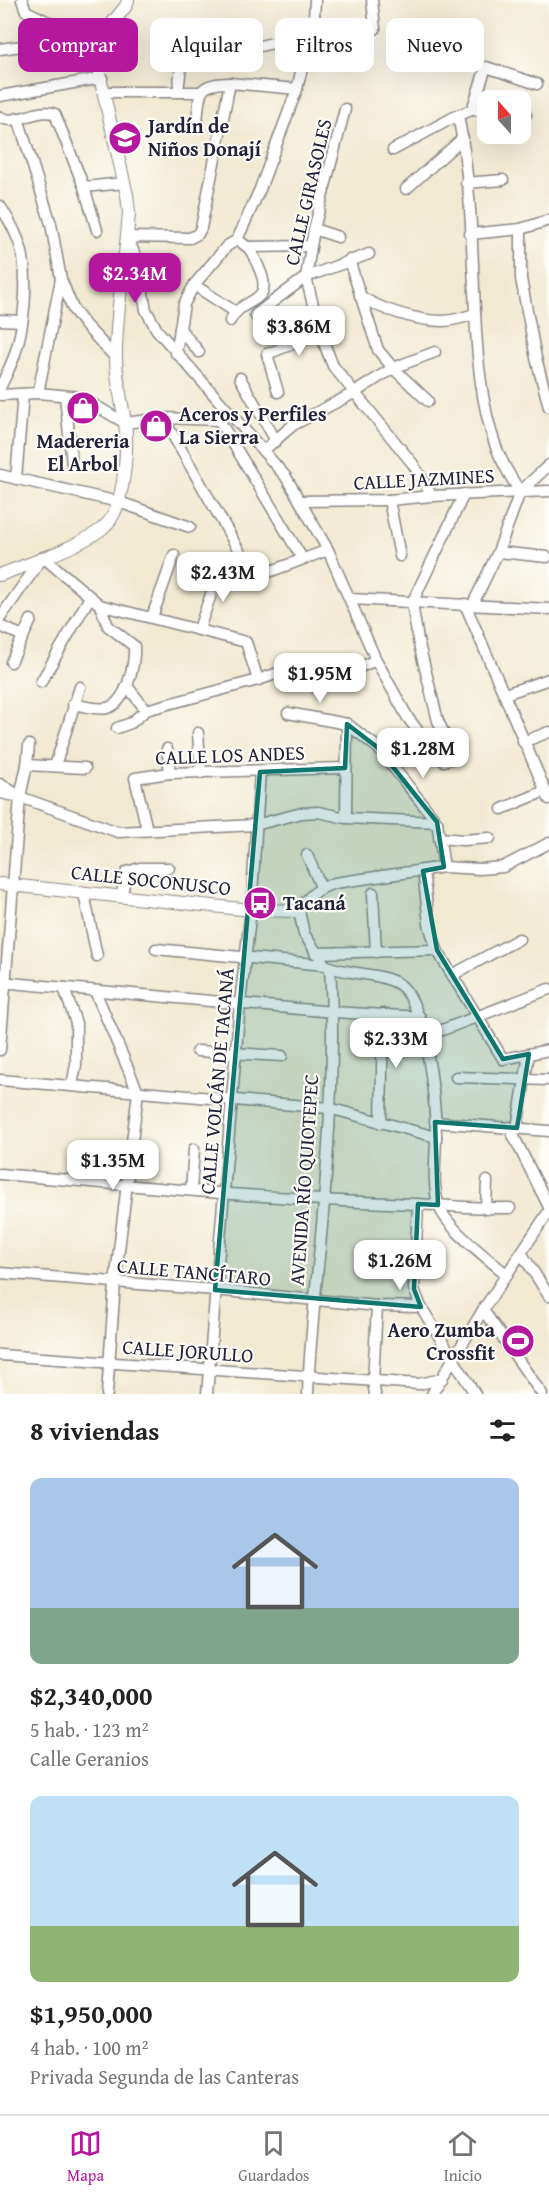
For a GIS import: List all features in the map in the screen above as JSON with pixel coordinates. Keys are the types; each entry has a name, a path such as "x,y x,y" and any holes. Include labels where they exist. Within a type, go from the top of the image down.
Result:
{"main road":[{"path":"116,18 128,0"},
{"path":"0,575 86,539 107,524 119,502 125,453 125,423 117,387 116,358 129,212 100,72"},
{"name":"CALLE SOCONUSCO","path":"0,884 251,910 299,911"}],"street":[{"path":"22,0 26,11 41,18"},
{"path":"176,353 184,304 194,285 227,246 237,240 260,189 297,89 314,18 315,0"},
{"path":"372,0 375,29"},
{"path":"178,92 181,66 184,63 275,43"},
{"path":"0,49 18,47"},
{"path":"472,110 486,67 537,84"},
{"path":"0,96 102,78"},
{"path":"198,123 201,92 205,86 230,83 297,89"},
{"path":"230,83 198,234 190,238 127,237 137,259 146,310 157,330 176,353 286,477 328,550 376,660 408,718 423,740 444,761 453,758 453,753 438,722 418,640 412,603 464,494"},
{"path":"105,92 201,92"},
{"name":"CALLE GIRASOLES","path":"345,109 314,229 306,277 320,333 333,366 413,464 432,496"},
{"path":"393,150 458,115 477,110"},
{"path":"0,117 5,120 41,113 55,114 84,187 97,230"},
{"path":"458,115 463,138 475,340 489,426 497,449 520,492"},
{"path":"18,118 51,224 61,279 73,309 116,358"},
{"path":"406,189 463,138"},
{"path":"466,183 503,180"},
{"path":"84,187 124,183"},
{"path":"0,206 18,239 24,258 22,321 14,356 0,388"},
{"path":"470,234 520,229 549,220"},
{"path":"314,229 338,237"},
{"path":"520,229 521,279 536,358 549,407"},
{"path":"237,240 250,247 311,246"},
{"path":"194,285 232,316 261,295 265,289 265,281 250,247"},
{"path":"255,315 306,277 369,254"},
{"path":"349,260 378,350 393,368 428,401"},
{"path":"38,393 61,279"},
{"path":"360,296 384,308 423,319 442,321 475,314"},
{"path":"0,320 22,321"},
{"path":"180,329 199,352"},
{"path":"277,389 267,354 320,333"},
{"path":"263,451 293,425 354,393 393,368 435,352"},
{"path":"240,378 276,441"},
{"path":"0,395 38,393 81,397 125,423 163,418 219,420 231,414"},
{"path":"16,479 23,394"},
{"path":"65,396 72,464"},
{"path":"163,418 254,577"},
{"path":"219,420 302,558"},
{"path":"469,604 498,552 520,492 549,465"},
{"path":"0,475 119,502 190,527"},
{"name":"CALLE JAZMINES","path":"301,501 389,500 549,490"},
{"path":"389,500 400,556"},
{"path":"239,583 328,550"},
{"path":"498,552 547,557"},
{"path":"152,617 174,555"},
{"path":"0,618 44,557 100,605 246,642 258,680"},
{"path":"199,629 220,568"},
{"path":"41,682 90,597"},
{"path":"350,599 549,609"},
{"path":"469,604 523,742 547,795 502,809"},
{"path":"73,704 106,708 113,705 128,686 135,659 134,646 108,626 100,605"},
{"path":"11,662 31,620"},
{"path":"0,627 23,636"},
{"path":"315,687 376,660"},
{"path":"117,728 131,723 146,711 258,680 310,662"},
{"path":"505,694 549,679"},
{"path":"128,686 146,711"},
{"path":"55,766 80,687"},
{"path":"288,713 346,724 377,747 437,822 444,867"},
{"path":"346,724 346,818"},
{"path":"523,742 549,732"},
{"path":"198,733 201,773"},
{"path":"0,1050 3,983 14,886 20,797 29,745"},
{"path":"167,749 170,773"},
{"path":"27,765 85,768"},
{"name":"CALLE LOS ANDES","path":"147,830 135,778 170,773 345,768"},
{"name":"CALLE VOLCÁN DE TACANÁ","path":"207,1394 226,1192 240,1003 251,910 260,772"},
{"path":"0,784 20,797"},
{"path":"0,794 20,797 118,832 255,825 302,813 318,812 346,818 437,822"},
{"path":"439,838 463,840 490,838"},
{"path":"328,967 315,953 304,934 299,911 305,901 321,887 444,867 480,869 503,867 549,843"},
{"path":"307,855 321,887"},
{"path":"121,897 127,872 140,868 169,868"},
{"path":"423,871 429,924 437,950 503,1059 549,1050"},
{"path":"84,894 98,956"},
{"path":"373,894 376,952"},
{"path":"452,975 519,939"},
{"path":"156,949 328,967 400,985 411,998 420,1017 424,1037 435,1122 438,1204 454,1228 507,1275"},
{"path":"315,953 437,950"},
{"name":"AVENIDA RÍO QUIOTEPEC","path":"308,1394 313,1301 324,1201 329,1108 333,1012 328,967"},
{"path":"3,983 333,1012 420,1017"},
{"path":"63,988 76,1023 76,1065 72,1085"},
{"path":"424,1037 549,989"},
{"path":"95,991 138,1092 115,1283 107,1394"},
{"path":"381,1123 383,1014"},
{"path":"197,1051 282,1056"},
{"path":"432,1394 483,1310 522,1254 548,1204 513,1128 526,1078 529,1054"},
{"path":"456,1077 549,1080"},
{"path":"0,1080 329,1108 436,1137"},
{"path":"435,1122 549,1131"},
{"path":"191,1190 194,1149"},
{"path":"0,1174 324,1201 438,1204 486,1209 510,1208"},
{"path":"486,1209 487,1181"},
{"path":"418,1204 414,1289 421,1307 475,1394"},
{"path":"522,1254 549,1296"},
{"name":"CALLE TANCÍTARO","path":"0,1273 215,1290 313,1301 421,1307"},
{"path":"375,1394 377,1306"},
{"path":"483,1310 542,1394"},
{"name":"CALLE JORULLO","path":"0,1355 308,1378 419,1384 442,1379"}],"highlighted area":[{"path":"347,724 377,747 437,822 444,867 423,871 437,950 503,1059 529,1054 517,1128 435,1122 438,1205 418,1204 414,1289 421,1307 215,1290 260,772 345,768"}],"place":[{"name":"Jardín de Niños Donají","path":"125,138"},
{"name":"Madereria El Arbol","path":"83,408"},
{"name":"Aceros y Perfiles La Sierra","path":"156,426"},
{"name":"Tacaná","path":"260,903"},
{"name":"Aero Zumba Crossfit","path":"518,1341"}]}
